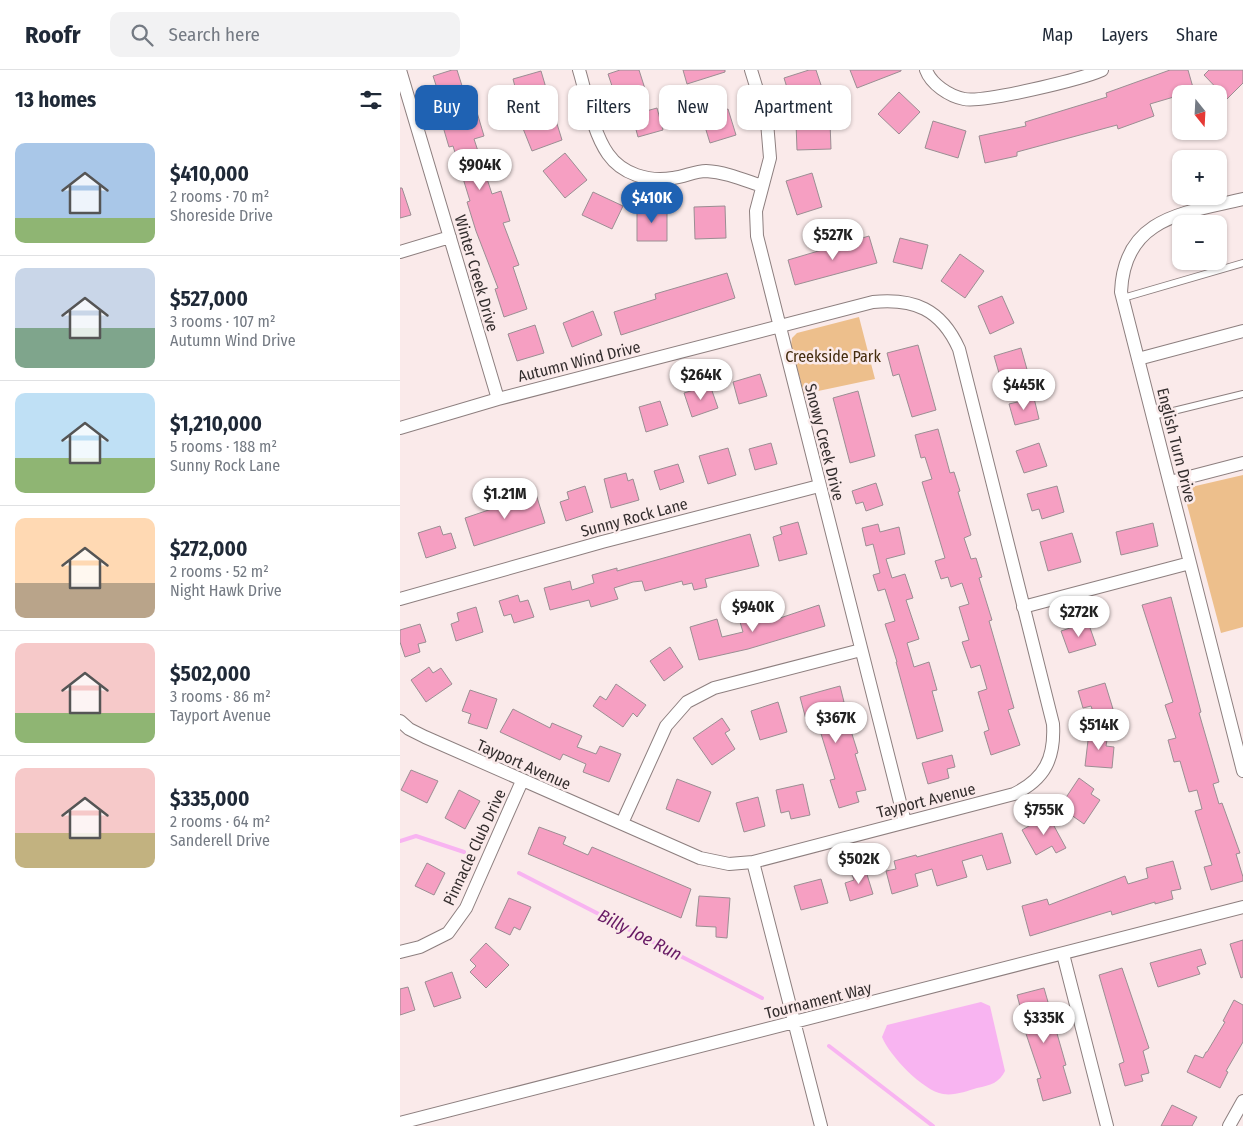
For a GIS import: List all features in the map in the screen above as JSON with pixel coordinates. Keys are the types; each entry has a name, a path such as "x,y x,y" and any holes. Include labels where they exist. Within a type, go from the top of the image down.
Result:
{"street":[{"path":"579,70 599,136 608,154 621,167 645,178 672,178 705,171 728,174 762,186"},
{"name":"Snowy Creek Drive","path":"751,70 767,122 770,158 756,211 757,236 905,822"},
{"path":"926,70 928,76 943,90 964,99 988,100 1102,70"},
{"name":"Winter Creek Drive","path":"401,76 498,399"},
{"name":"English Turn Drive","path":"1243,199 1174,217 1151,228 1132,247 1127,257 1122,282 1123,298 1138,359 1243,771"},
{"path":"400,252 450,237"},
{"name":"Autumn Wind Drive","path":"400,428 498,399 873,302 887,300 914,304"},
{"name":"Tayport Avenue","path":"400,720 409,729 424,737 522,781 700,858 730,864 753,862 1014,794 1029,786 1040,776 1049,759 1054,744 1053,724 959,348 943,322 926,309 914,304"},
{"path":"1138,359 1243,331"},
{"path":"1170,482 1243,463"},
{"name":"Sunny Rock Lane","path":"400,599 602,542 819,486"},
{"path":"1024,606 1190,563"},
{"path":"622,823 666,726 687,702 714,688 861,650"},
{"name":"Pinnacle Club Drive","path":"400,952 420,947 448,933 466,908 522,781"},
{"path":"753,862 821,1126"},
{"name":"Tournament Way","path":"400,1123 1243,907"},
{"path":"1063,954 1107,1126"},
{"path":"1229,1126 1243,1101"}],"lane":[{"path":"1123,298 1243,263"},
{"path":"1153,416 1243,394"}],"green space":[{"name":"Creekside Park","path":"859,317 875,379 804,394 791,345 792,338 797,333"},
{"path":"1243,475 1243,627 1221,633 1185,497 1187,488"}],"shaded area":[{"path":"981,1002 990,1006 1005,1071 997,1081 990,1084 960,1093 943,1094 935,1091 917,1079 899,1062 882,1037 887,1025"}],"building":[{"path":"457,70 462,85 436,85 433,76"},
{"path":"620,70 639,70 644,85 612,85 608,74"},
{"path":"683,70 725,70 725,72 687,84"},
{"path":"809,70 816,70 821,85 786,85 784,78"},
{"path":"850,70 901,70 901,71 857,88"},
{"path":"1170,70 1188,70 1192,85 1172,85 1172,98 1150,104 1154,116 1118,129 1117,125 1017,152 1017,156 985,163 979,136 1026,126 1025,122 1107,97 1106,93"},
{"path":"1209,70 1243,70 1243,83 1228,98 1228,85 1214,85 1204,75"},
{"path":"541,71 545,85 515,85 513,79"},
{"path":"899,92 920,112 899,134 878,114"},
{"path":"657,108 659,130 663,130 638,137 636,130 649,130 649,110"},
{"path":"727,109 736,135 710,143 706,130 727,130"},
{"path":"478,116 484,136 474,139 492,194 501,191 510,221 503,223 519,265 513,267 527,309 504,317 495,289 498,288 467,202 470,201 453,146 449,147 444,130 478,130"},
{"path":"933,121 966,131 958,158 925,148"},
{"path":"558,127 562,140 532,151 524,130 558,130"},
{"path":"796,130 830,130 831,149 797,150"},
{"path":"565,153 587,180 565,198 543,171"},
{"path":"812,173 822,207 797,215 786,181"},
{"path":"400,188 402,188 411,215 400,218"},
{"path":"593,192 623,206 612,229 582,215"},
{"path":"725,206 726,238 695,239 694,207"},
{"path":"637,207 667,207 667,241 637,241"},
{"path":"869,236 877,263 795,285 788,260"},
{"path":"900,238 928,245 922,269 893,262"},
{"path":"960,254 984,271 965,298 941,281"},
{"path":"727,273 735,298 621,335 614,312 656,299 655,294"},
{"path":"1002,296 1014,323 990,334 978,306"},
{"path":"593,311 602,335 572,347 563,323"},
{"path":"535,325 544,353 517,361 508,334"},
{"path":"918,345 936,410 912,417 899,374 893,376 887,353"},
{"path":"1021,348 1028,373 1001,380 994,356"},
{"path":"760,374 767,396 739,404 733,382"},
{"path":"710,385 718,408 692,417 684,393"},
{"path":"858,391 875,456 850,463 833,398"},
{"path":"1034,398 1039,419 1015,425 1009,404"},
{"path":"660,401 668,425 646,432 639,407"},
{"path":"938,429 950,473 954,472 960,491 958,492 971,535 964,538 971,559 976,558 982,577 979,578 992,620 989,621 1014,708 1008,710 1020,745 991,755 984,732 989,730 978,692 987,689 980,665 971,668 962,642 969,640 959,607 969,604 962,583 951,587 948,577 941,579 935,561 945,558 922,482 932,479 925,457 921,458 915,435"},
{"path":"771,443 777,464 755,470 749,449"},
{"path":"1039,443 1047,466 1024,473 1016,451"},
{"path":"728,448 736,475 708,484 699,456"},
{"path":"678,464 684,482 660,490 654,471"},
{"path":"626,473 628,481 633,479 639,500 611,508 604,479"},
{"path":"876,483 883,505 866,511 863,502 856,504 852,491"},
{"path":"585,486 593,512 566,521 560,502 569,499 567,492"},
{"path":"1057,486 1064,512 1042,519 1039,509 1032,511 1027,494"},
{"path":"536,494 545,523 474,546 465,518"},
{"path":"798,522 807,554 779,561 773,537 782,534 780,527"},
{"path":"1153,523 1158,546 1121,555 1116,532"},
{"path":"878,524 880,532 899,527 905,554 886,559 892,578 905,574 913,598 906,600 919,639 907,643 914,667 929,662 937,690 932,691 943,731 917,739 885,624 895,621 885,589 878,591 873,575 880,573 873,544 866,546 862,528"},
{"path":"440,526 443,535 451,533 456,548 426,558 418,533"},
{"path":"1072,533 1081,562 1048,571 1040,542"},
{"path":"750,534 759,566 705,579 707,587 694,590 692,583 683,585 682,581 645,591 642,581 633,582 614,588 618,599 591,607 589,600 550,610 544,588 570,581 572,590 594,583 592,575 617,568 617,571"},
{"path":"518,595 520,602 528,600 534,617 514,623 511,614 504,616 499,601"},
{"path":"1171,597 1201,712 1199,713 1219,782 1213,784 1219,804 1222,803 1240,853 1236,854 1243,881 1211,890 1204,867 1212,865 1195,811 1202,809 1197,790 1189,792 1180,761 1174,762 1168,740 1176,738 1165,705 1173,702 1142,605"},
{"path":"819,605 825,626 748,649 699,660 690,627 717,619 722,637 743,632 740,622 769,614 771,621"},
{"path":"476,607 483,632 456,641 451,624 459,621 457,613"},
{"path":"1088,622 1096,645 1069,653 1061,631"},
{"path":"420,624 426,642 418,644 420,652 405,657 400,642 400,630"},
{"path":"670,647 683,667 664,681 650,661"},
{"path":"429,667 433,673 441,668 452,684 426,702 411,680"},
{"path":"1105,683 1113,709 1094,715 1091,706 1083,708 1078,691"},
{"path":"616,684 646,705 637,717 633,713 623,727 593,706 600,696 606,700"},
{"path":"840,686 844,702 836,704 845,733 851,731 858,753 855,754 866,790 856,792 859,802 839,808 830,780 835,779 818,724 808,727 800,697"},
{"path":"470,690 497,699 487,729 468,723 471,714 462,711"},
{"path":"778,702 787,732 760,740 751,711"},
{"path":"513,709 550,728 552,723 582,736 577,747 596,754 600,746 621,754 609,782 583,772 586,764 563,754 560,760 500,732"},
{"path":"722,718 730,730 725,733 735,749 712,765 693,738"},
{"path":"1089,732 1108,734 1106,746 1114,747 1112,768 1085,766"},
{"path":"952,755 955,767 947,769 949,778 928,784 922,763"},
{"path":"411,770 438,781 427,803 401,790"},
{"path":"1079,778 1094,789 1091,794 1100,800 1084,824 1067,812 1072,804 1065,799"},
{"path":"677,779 711,792 699,822 666,809"},
{"path":"803,784 810,815 791,819 789,811 781,813 776,790"},
{"path":"459,790 480,801 465,829 445,818"},
{"path":"758,797 765,826 744,832 736,803"},
{"path":"1048,815 1066,848 1056,853 1052,846 1036,855 1022,830"},
{"path":"539,827 566,837 563,844 588,855 592,847 691,889 681,918 528,854"},
{"path":"1002,833 1011,863 987,870 982,855 962,861 967,877 937,886 932,869 915,874 918,886 892,894 886,871 896,869 894,861 916,855 917,857"},
{"path":"1173,861 1181,889 1171,891 1173,899 1155,904 1155,902 1112,915 1111,911 1030,936 1022,906 1047,899 1049,905 1125,876 1128,884 1148,878 1146,868"},
{"path":"427,863 445,873 434,895 415,886"},
{"path":"865,868 873,894 850,901 845,883 854,880 851,872"},
{"path":"821,879 828,903 801,910 794,886"},
{"path":"699,896 730,898 727,938 716,937 716,927 696,926"},
{"path":"509,898 531,907 520,930 514,927 510,935 495,928"},
{"path":"1243,940 1243,977 1241,978 1230,944"},
{"path":"486,943 509,965 486,988 470,972 476,966 470,960"},
{"path":"1201,949 1206,964 1197,967 1200,974 1158,987 1150,963"},
{"path":"1122,968 1149,1048 1143,1051 1149,1073 1141,1075 1143,1081 1125,1086 1119,1064 1124,1062 1099,975"},
{"path":"452,972 461,998 434,1007 425,982"},
{"path":"408,987 415,1010 400,1015 400,989"},
{"path":"1044,988 1066,1065 1063,1066 1071,1093 1043,1101 1037,1079 1041,1078 1023,1025 1025,1025 1017,995"},
{"path":"1234,1000 1243,1005 1243,1042 1226,1071 1228,1072 1220,1088 1187,1072 1195,1055 1203,1058 1207,1052 1225,1022 1223,1021"},
{"path":"1172,1105 1197,1117 1192,1126 1161,1126"}],"waterway":[{"name":"Billy Joe Run","path":"400,841 416,836 464,852"},
{"name":"Billy Joe Run","path":"519,873 762,998"},
{"name":"Billy Joe Run","path":"829,1046 933,1126"}]}
